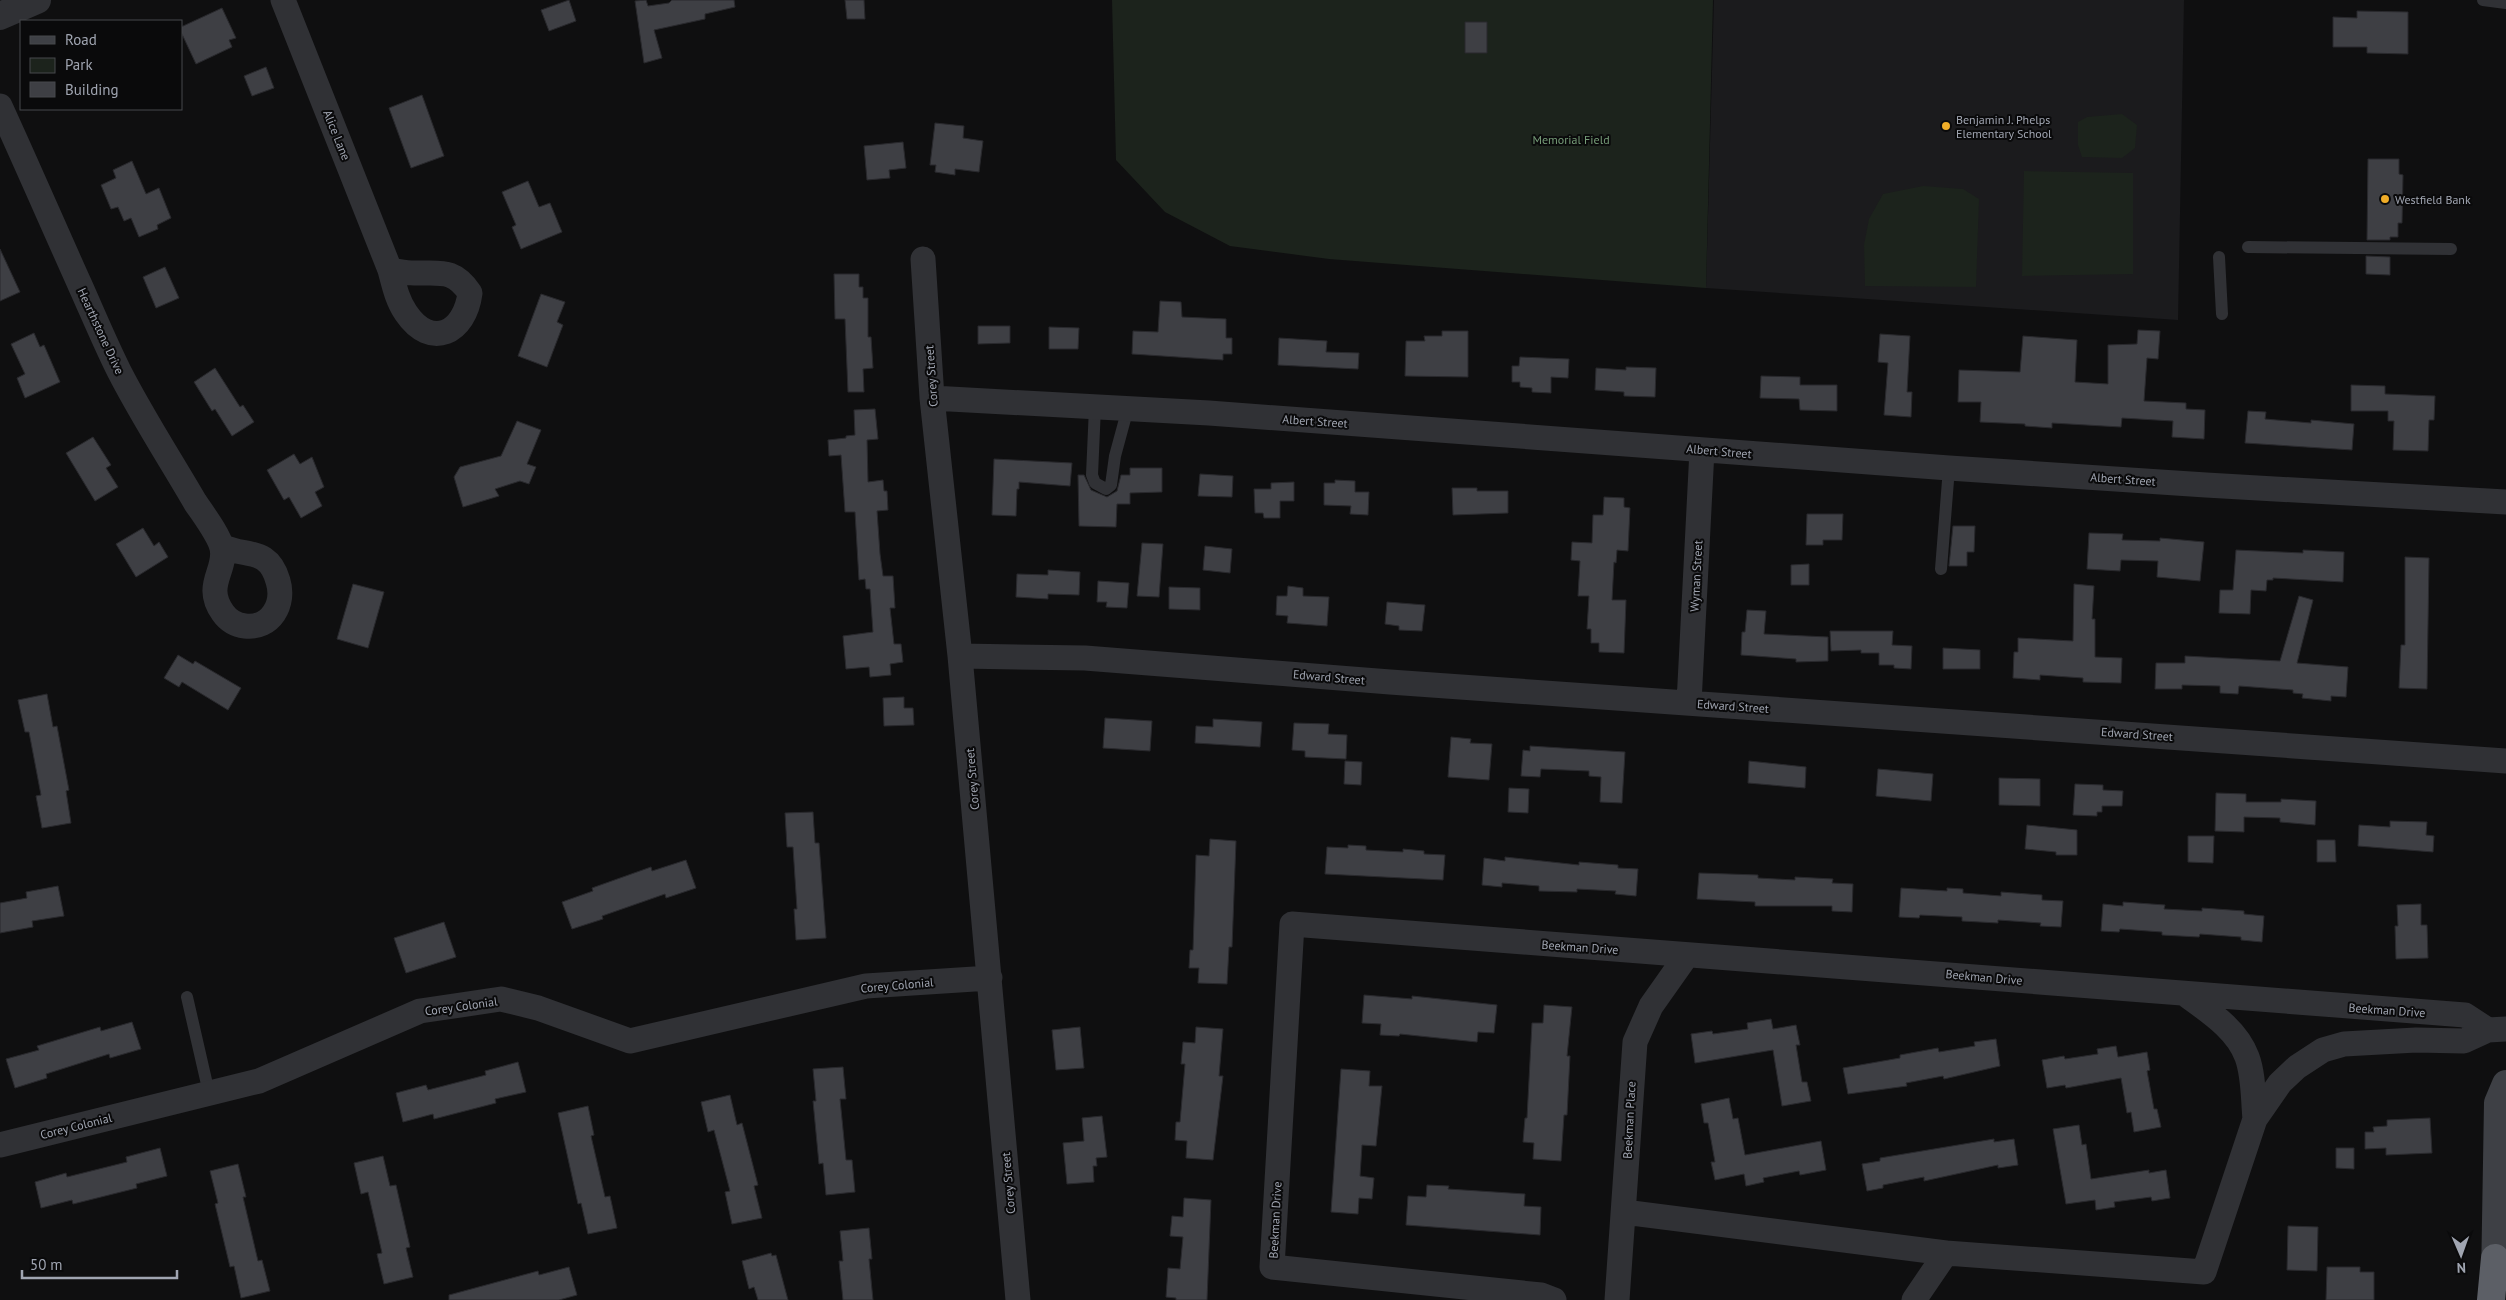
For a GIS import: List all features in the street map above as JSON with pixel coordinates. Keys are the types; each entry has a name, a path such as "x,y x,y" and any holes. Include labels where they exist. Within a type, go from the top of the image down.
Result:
{"highway":[{"path":"2491,1300 2495,1258"}],"main road":[{"path":"2495,1300 2498,1103 2506,1084"}],"street":[{"path":"0,16 37,0"},
{"name":"Alice Lane","path":"284,0 390,270"},
{"name":"Hearthstone Drive","path":"0,106 119,371 222,546"},
{"name":"Corey Street","path":"923,259 932,398 960,656 1018,1300"},
{"name":"Albert Street","path":"932,398 1128,408 1590,440 1949,468 2506,502"},
{"name":"Wyman Street","path":"1689,702 1702,450"},
{"name":"Edward Street","path":"960,656 1085,658 2506,761"},
{"name":"Beekman Drive","path":"1554,1300 1541,1295 1272,1267 1292,924 2465,1015 2497,1030"},
{"name":"Beekman Place","path":"1617,1300 1635,1042 1651,1006 1687,955"},
{"name":"Corey Colonial","path":"0,1145 259,1081 420,1011 501,1000 538,1008 630,1041 866,986 990,978"},
{"path":"2184,994 2214,1015 2235,1037 2247,1057 2252,1082 2255,1119"},
{"name":"Beekman Drive","path":"1624,1212 1946,1253 2204,1272 2255,1119 2271,1094 2290,1072 2311,1056 2329,1048 2368,1042 2464,1041 2497,1030"},
{"path":"1914,1300 1946,1253"}],"lane":[{"path":"2483,0 2506,3"},
{"path":"2248,247 2451,249"},
{"path":"2219,258 2222,314"},
{"path":"1095,406 1092,475 1095,483 1106,490 1111,485 1115,456 1128,408"},
{"path":"1941,569 1949,468"},
{"path":"187,997 209,1093"}],"shaded area":[{"name":"Benjamin J. Phelps Elementary School","path":"1714,0 2184,0 2178,320 1706,288"}],"green space":[{"name":"Memorial Field","path":"1112,0 1713,0 1706,288 1329,259 1230,246 1165,212 1116,160"},
{"path":"2122,114 2137,125 2135,148 2122,158 2082,157 2078,145 2078,122 2087,117"},
{"path":"2024,171 2133,173 2133,274 2022,276"},
{"path":"1923,186 1963,189 1979,199 1976,287 1865,286 1864,245 1869,219 1883,194"}],"building":[{"path":"569,0 576,21 549,31 541,10"},
{"path":"646,0 648,6 669,3 672,0 734,0 735,7 705,14 705,19 654,30 662,58 644,63 635,1"},
{"path":"845,0 864,0 865,19 847,19"},
{"path":"222,8 236,38 229,40 232,47 196,64 182,34 182,27"},
{"path":"2357,11 2408,12 2408,54 2367,53 2367,47 2333,47 2333,17 2357,18"},
{"path":"1465,22 1487,22 1487,53 1465,53"},
{"path":"266,67 274,88 252,96 244,76"},
{"path":"422,95 444,156 411,168 389,108"},
{"path":"935,123 964,126 963,138 983,141 979,172 955,169 955,175 935,172 936,165 930,165"},
{"path":"903,142 906,168 889,170 890,178 867,180 864,146"},
{"name":"Westfield Bank","path":"2368,159 2399,159 2399,174 2403,175 2402,223 2398,223 2398,237 2390,237 2390,240 2367,240"},
{"path":"132,161 146,194 159,188 171,218 157,225 158,229 139,237 131,218 124,221 118,207 111,209 101,185 116,178 113,170"},
{"path":"528,181 539,207 550,203 562,232 521,249 512,227 516,225 502,192"},
{"path":"0,249 20,292 0,301"},
{"path":"2366,256 2390,257 2390,275 2366,274"},
{"path":"165,267 179,298 156,308 143,277"},
{"path":"834,274 859,274 859,287 863,287 863,298 868,298 868,337 871,337 873,368 863,369 864,392 848,392 845,319 835,319"},
{"path":"541,294 565,302 557,322 563,325 547,367 518,356"},
{"path":"1160,301 1181,302 1182,317 1226,319 1226,338 1232,338 1232,354 1223,354 1223,360 1132,354 1133,331 1158,332"},
{"path":"978,326 1010,326 1010,343 978,344"},
{"path":"1049,327 1079,328 1078,349 1049,349"},
{"path":"2138,330 2160,331 2158,359 2147,358 2144,401 2186,403 2186,409 2205,410 2204,439 2172,437 2173,421 2122,418 2121,427 2052,423 2052,428 2025,426 2025,424 1980,422 1981,402 1958,402 1959,370 2020,372 2023,336 2077,340 2075,382 2108,384 2108,345 2137,344"},
{"path":"1442,331 1468,331 1468,377 1405,376 1406,341 1425,341 1424,336 1442,336"},
{"path":"34,333 40,347 44,345 60,382 25,398 17,378 25,374 11,344"},
{"path":"1880,334 1910,336 1907,392 1912,392 1911,417 1884,415 1888,363 1878,362"},
{"path":"1279,338 1327,341 1326,352 1359,353 1358,369 1278,365"},
{"path":"1520,357 1569,359 1568,378 1551,377 1551,393 1532,392 1532,388 1520,387 1520,382 1512,382 1512,366 1519,366"},
{"path":"1626,367 1656,368 1655,397 1624,396 1624,392 1595,390 1596,368 1626,370"},
{"path":"215,368 240,407 243,405 254,422 232,436 215,409 212,411 194,382"},
{"path":"1761,376 1800,377 1800,385 1837,385 1837,411 1800,410 1799,399 1760,398"},
{"path":"2351,385 2385,386 2385,394 2435,396 2434,420 2429,420 2428,451 2393,450 2394,421 2388,421 2388,411 2351,411"},
{"path":"875,409 878,439 867,440 868,482 883,480 884,491 887,491 888,510 877,511 880,554 883,576 893,576 895,608 890,608 894,644 901,644 903,662 890,664 891,675 870,677 869,667 846,669 843,636 873,632 870,589 866,589 865,579 859,580 855,512 845,512 841,455 829,456 828,440 855,435 854,410"},
{"path":"2248,411 2266,412 2265,419 2311,423 2311,420 2354,424 2352,450 2245,443"},
{"path":"517,421 541,430 527,464 536,467 529,484 520,481 495,489 499,496 463,507 454,477 460,467 501,456"},
{"path":"93,437 111,465 106,468 118,487 95,501 66,453"},
{"path":"294,454 300,464 312,457 324,487 315,492 322,506 301,518 289,497 284,500 267,470"},
{"path":"994,459 1072,463 1070,486 1019,482 1016,516 992,515"},
{"path":"1130,468 1162,468 1162,492 1130,493 1130,504 1117,504 1116,527 1079,526 1078,475 1084,475 1091,490 1107,497 1117,491 1121,475 1130,475"},
{"path":"1200,474 1233,476 1232,497 1198,496"},
{"path":"1335,480 1355,481 1355,492 1369,492 1368,515 1350,514 1351,506 1324,505 1324,483 1335,483"},
{"path":"1294,482 1294,501 1280,501 1280,518 1264,518 1263,513 1255,513 1254,489 1271,489 1271,483"},
{"path":"1452,488 1477,488 1477,491 1508,491 1508,513 1453,515"},
{"path":"1604,497 1624,498 1624,507 1630,508 1628,551 1617,550 1616,563 1614,562 1612,600 1626,600 1624,653 1599,652 1599,643 1591,643 1591,629 1587,629 1589,596 1578,596 1580,561 1571,560 1572,542 1592,543 1593,515 1603,515"},
{"path":"1807,514 1843,514 1842,540 1823,540 1823,545 1806,545"},
{"path":"1953,526 1975,526 1974,552 1967,552 1967,566 1949,566"},
{"path":"143,528 154,546 159,542 168,557 136,577 116,544"},
{"path":"2089,533 2123,534 2122,540 2160,541 2160,538 2204,542 2200,581 2157,577 2158,561 2121,560 2120,571 2087,569"},
{"path":"1142,543 1163,544 1159,597 1137,596"},
{"path":"1205,546 1232,549 1230,573 1203,570"},
{"path":"2236,550 2303,553 2303,550 2344,552 2343,582 2273,578 2273,580 2267,580 2266,591 2251,590 2250,614 2219,613 2220,590 2233,590"},
{"path":"2405,557 2429,558 2427,689 2399,688 2401,645 2405,645"},
{"path":"1809,564 1809,585 1791,585 1791,565"},
{"path":"1048,570 1080,572 1079,595 1048,594 1048,599 1016,597 1017,574 1048,575"},
{"path":"1098,581 1129,583 1127,608 1106,607 1107,602 1097,602"},
{"path":"353,584 384,592 368,648 337,639"},
{"path":"2074,584 2094,586 2092,619 2095,619 2095,657 2122,658 2121,683 2083,682 2083,678 2040,675 2040,680 2013,678 2014,652 2018,652 2018,638 2073,641"},
{"path":"1288,586 1303,588 1303,596 1329,597 1327,626 1287,623 1288,616 1276,615 1277,596 1287,596"},
{"path":"1169,587 1200,588 1200,610 1169,609"},
{"path":"2299,596 2313,600 2297,663 2348,667 2346,697 2331,696 2331,701 2302,698 2303,694 2293,693 2293,690 2239,686 2238,694 2220,693 2220,686 2182,685 2182,689 2155,689 2156,663 2185,663 2185,656 2280,661"},
{"path":"1387,602 1425,605 1422,631 1399,630 1399,626 1385,624"},
{"path":"1747,610 1766,611 1764,634 1828,637 1828,661 1796,662 1796,659 1741,655 1742,632 1745,632"},
{"path":"1830,631 1893,631 1892,645 1912,646 1911,669 1894,668 1894,665 1879,665 1879,653 1861,653 1861,650 1831,651"},
{"path":"1943,648 1980,650 1980,669 1943,669"},
{"path":"178,655 193,664 195,661 241,688 228,710 182,682 179,687 164,678"},
{"path":"47,694 53,727 57,726 69,790 66,791 71,823 42,828 36,796 41,795 29,732 25,732 18,700"},
{"path":"904,697 904,708 913,708 914,725 884,726 883,698"},
{"path":"1105,718 1152,721 1150,751 1103,748"},
{"path":"1213,719 1262,722 1260,747 1195,743 1196,726 1213,727"},
{"path":"1294,723 1329,724 1328,734 1347,735 1346,759 1305,757 1305,751 1292,750"},
{"path":"1451,737 1471,739 1470,743 1492,744 1489,780 1448,777"},
{"path":"1530,746 1625,752 1622,803 1600,802 1601,777 1589,776 1589,771 1541,769 1540,777 1521,776 1523,750 1530,751"},
{"path":"1345,761 1362,762 1361,785 1344,784"},
{"path":"1749,761 1806,767 1805,788 1748,783"},
{"path":"1878,769 1933,774 1931,801 1876,796"},
{"path":"1999,778 2040,779 2040,806 1999,805"},
{"path":"2075,784 2103,785 2103,790 2123,791 2122,806 2102,806 2102,812 2097,812 2097,816 2073,815"},
{"path":"1509,788 1529,789 1528,813 1508,812"},
{"path":"2216,793 2246,794 2246,802 2281,802 2281,799 2316,801 2315,825 2280,822 2280,818 2244,817 2244,832 2215,831"},
{"path":"813,812 815,843 819,843 826,938 796,940 794,909 797,909 793,847 787,847 785,813"},
{"path":"2390,821 2427,822 2426,835 2434,836 2433,852 2358,846 2359,825 2390,827"},
{"path":"2027,825 2077,830 2077,855 2056,855 2056,852 2025,849"},
{"path":"2188,836 2214,836 2213,863 2188,862"},
{"path":"1210,839 1236,841 1232,947 1229,947 1227,984 1198,983 1199,968 1189,968 1190,950 1193,950 1196,855 1209,856"},
{"path":"2317,840 2335,840 2336,862 2317,862"},
{"path":"1348,845 1366,846 1366,850 1403,852 1403,849 1424,851 1424,854 1445,855 1443,880 1325,874 1327,847 1348,848"},
{"path":"1505,857 1579,865 1579,862 1618,865 1618,868 1638,869 1636,896 1615,894 1616,891 1577,889 1577,892 1539,891 1539,886 1502,883 1502,887 1482,885 1484,858 1505,861"},
{"path":"686,860 696,888 666,898 665,894 602,916 603,919 572,929 562,902 593,891 592,888 651,867 652,871"},
{"path":"1699,873 1758,875 1758,878 1795,880 1795,877 1833,879 1832,883 1853,884 1852,912 1832,911 1832,906 1755,906 1755,902 1697,899"},
{"path":"58,886 64,916 32,921 33,927 0,933 0,903 27,898 26,892"},
{"path":"1901,888 1947,891 1947,888 1963,889 1963,893 2001,896 2001,892 2042,895 2042,900 2063,901 2061,927 2040,926 2041,923 1998,920 1998,923 1962,921 1962,917 1920,915 1919,918 1899,917"},
{"path":"2123,902 2165,905 2164,909 2202,911 2202,908 2244,911 2244,914 2264,916 2262,942 2241,940 2241,937 2200,934 2199,937 2162,935 2162,932 2120,929 2119,932 2101,931 2103,904 2123,906"},
{"path":"2421,904 2421,925 2427,925 2428,958 2396,959 2395,926 2398,926 2397,905"},
{"path":"444,922 456,957 406,973 394,938"},
{"path":"1364,995 1412,999 1412,996 1497,1005 1494,1033 1478,1032 1477,1042 1400,1034 1399,1036 1380,1035 1381,1024 1362,1023"},
{"path":"1544,1005 1572,1007 1567,1056 1570,1056 1567,1115 1564,1115 1561,1161 1533,1159 1534,1143 1523,1142 1525,1118 1527,1118 1532,1023 1543,1023"},
{"path":"1771,1019 1773,1029 1796,1025 1800,1045 1796,1045 1802,1082 1807,1082 1811,1101 1782,1106 1773,1050 1695,1063 1691,1034 1712,1031 1713,1034 1748,1029 1747,1023"},
{"path":"132,1022 141,1049 110,1058 109,1054 46,1074 47,1078 15,1088 6,1059 39,1050 37,1046 100,1027 101,1031"},
{"path":"1080,1027 1084,1068 1056,1070 1052,1030"},
{"path":"1196,1027 1223,1029 1219,1076 1223,1076 1213,1160 1186,1158 1187,1141 1175,1140 1176,1122 1180,1122 1185,1064 1181,1064 1183,1042 1195,1043"},
{"path":"1996,1039 2000,1066 1944,1079 1943,1076 1906,1083 1907,1086 1848,1094 1843,1068 1900,1058 1900,1055 1938,1048 1939,1052 1975,1046 1974,1042"},
{"path":"2116,1046 2118,1057 2147,1052 2150,1070 2147,1071 2154,1109 2157,1109 2161,1127 2134,1132 2131,1112 2127,1113 2121,1078 2066,1088 2065,1085 2047,1088 2042,1060 2064,1056 2065,1059 2098,1054 2097,1049"},
{"path":"518,1062 526,1092 495,1099 496,1103 434,1119 433,1114 403,1122 396,1093 426,1085 428,1090 486,1075 485,1071"},
{"path":"843,1067 846,1099 840,1099 846,1160 852,1160 855,1192 826,1195 823,1163 819,1164 813,1101 816,1101 813,1069"},
{"path":"1341,1069 1370,1071 1369,1086 1382,1086 1376,1146 1362,1145 1360,1176 1374,1178 1372,1199 1359,1198 1358,1214 1331,1212"},
{"path":"730,1095 737,1125 742,1123 758,1185 754,1186 762,1218 732,1224 725,1192 730,1191 714,1130 708,1132 701,1102"},
{"path":"1729,1098 1733,1119 1738,1118 1745,1155 1821,1141 1826,1170 1800,1175 1799,1171 1763,1178 1764,1182 1746,1186 1744,1174 1715,1180 1711,1162 1715,1162 1708,1123 1704,1123 1701,1104"},
{"path":"588,1106 594,1135 591,1136 605,1197 610,1196 617,1228 588,1234 581,1203 578,1204 558,1113"},
{"path":"1102,1116 1107,1157 1096,1158 1097,1166 1093,1166 1094,1182 1067,1184 1063,1143 1084,1141 1082,1118"},
{"path":"2430,1118 2432,1153 2386,1155 2386,1148 2365,1149 2365,1132 2374,1132 2373,1127 2387,1126 2387,1120"},
{"path":"2079,1125 2082,1145 2086,1144 2091,1179 2149,1170 2149,1173 2166,1170 2170,1198 2152,1201 2151,1197 2114,1202 2115,1207 2096,1210 2095,1200 2066,1204 2053,1129"},
{"path":"1994,1139 1994,1142 2014,1139 2018,1165 1998,1168 1998,1165 1924,1181 1924,1177 1883,1185 1883,1188 1867,1191 1862,1164 1880,1161 1880,1158"},
{"path":"160,1148 167,1176 136,1184 137,1188 73,1204 72,1200 41,1208 35,1182 66,1173 67,1177 127,1162 126,1157"},
{"path":"2336,1148 2354,1148 2354,1169 2336,1168"},
{"path":"383,1156 390,1186 396,1185 410,1247 406,1248 413,1277 384,1284 377,1254 382,1253 368,1192 361,1194 354,1163"},
{"path":"238,1164 246,1197 243,1197 258,1261 262,1260 270,1291 241,1298 234,1266 230,1267 215,1204 218,1203 210,1171"},
{"path":"1427,1185 1449,1186 1448,1189 1525,1194 1524,1206 1541,1207 1540,1235 1406,1225 1408,1196 1426,1197"},
{"path":"1184,1198 1211,1200 1207,1300 1176,1300 1176,1298 1166,1297 1168,1268 1180,1269 1183,1237 1170,1236 1172,1216 1183,1217"},
{"path":"2288,1226 2318,1227 2317,1271 2287,1270"},
{"path":"869,1228 872,1259 869,1259 873,1300 843,1300 839,1261 843,1261 840,1231"},
{"path":"771,1253 772,1256 776,1255 788,1300 758,1300 754,1287 749,1289 742,1261"},
{"path":"569,1267 577,1295 559,1300 449,1300 449,1295 538,1271 539,1275"},
{"path":"2327,1267 2360,1267 2360,1272 2374,1272 2374,1300 2326,1300"}],"place":[{"name":"Benjamin J. Phelps Elementary School","path":"1946,126"},
{"name":"Westfield Bank","path":"2385,199"}]}
